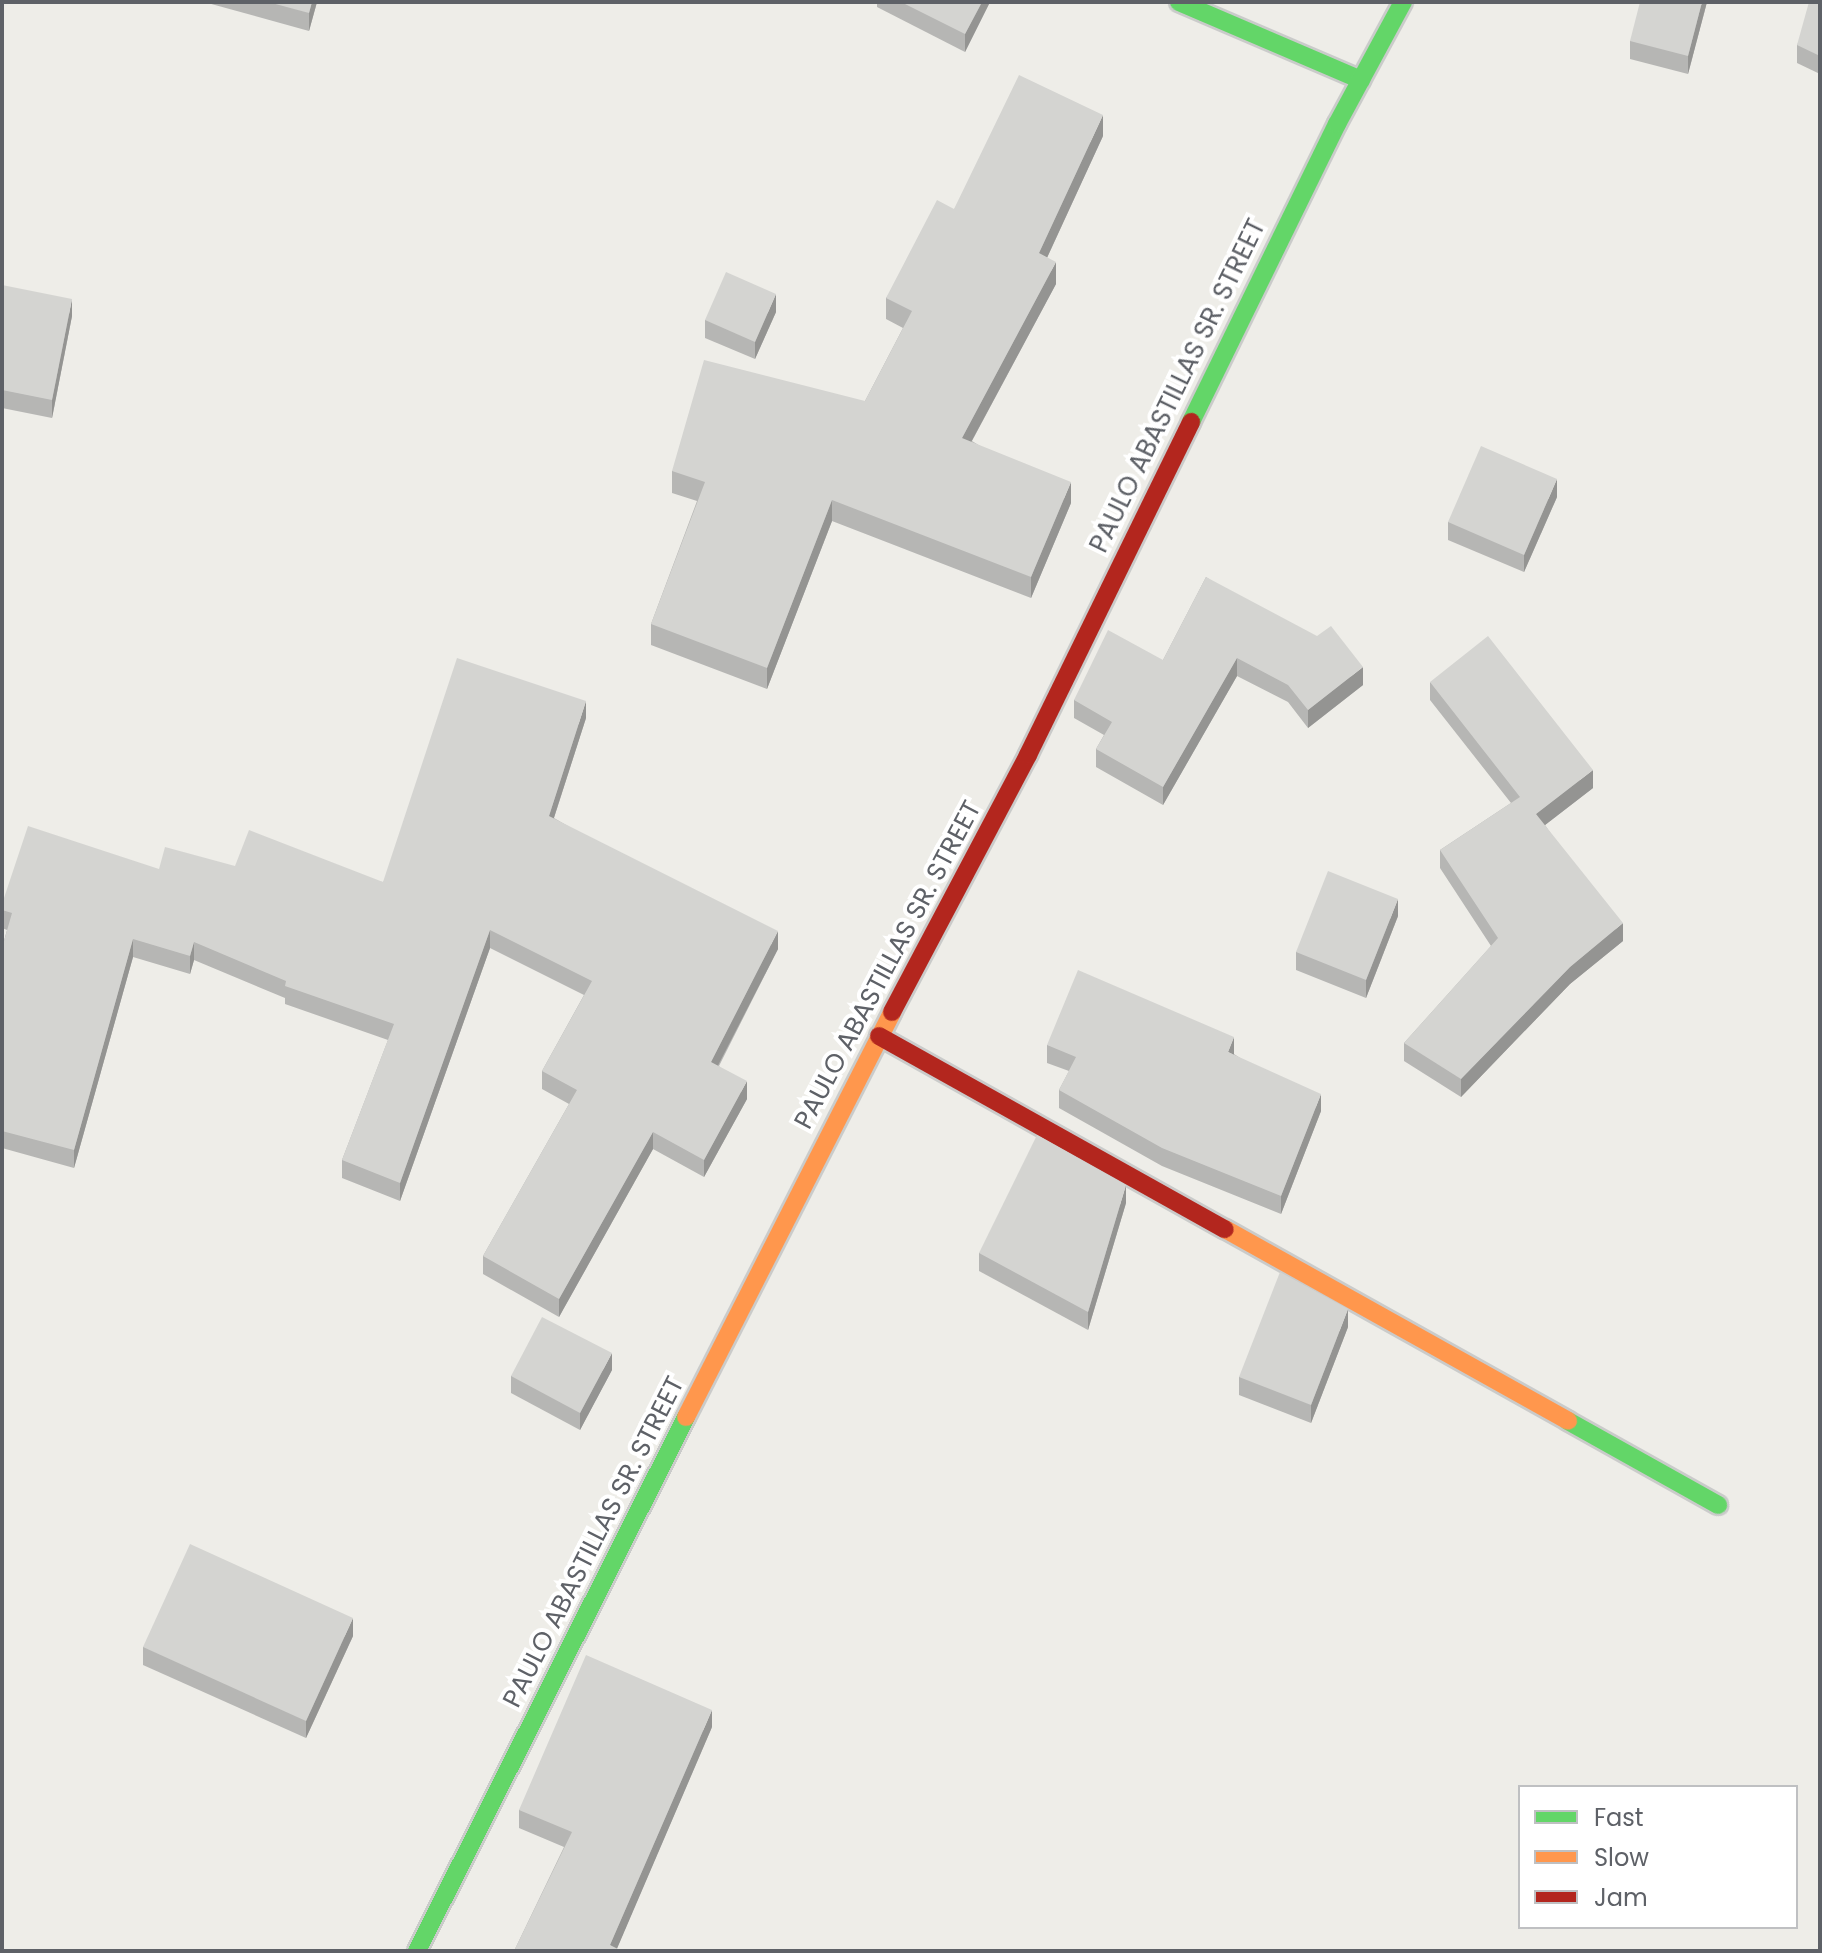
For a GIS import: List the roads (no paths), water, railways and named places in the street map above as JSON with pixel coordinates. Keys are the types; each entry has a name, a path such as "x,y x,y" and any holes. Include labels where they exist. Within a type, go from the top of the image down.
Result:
{"main road":[{"path":"1179,2 1361,80"},
{"name":"PAULO ABASTILLAS SR. STREET","path":"417,1951 879,1036 1028,755 1138,526 1403,2"},
{"path":"879,1036 1718,1505"}]}
